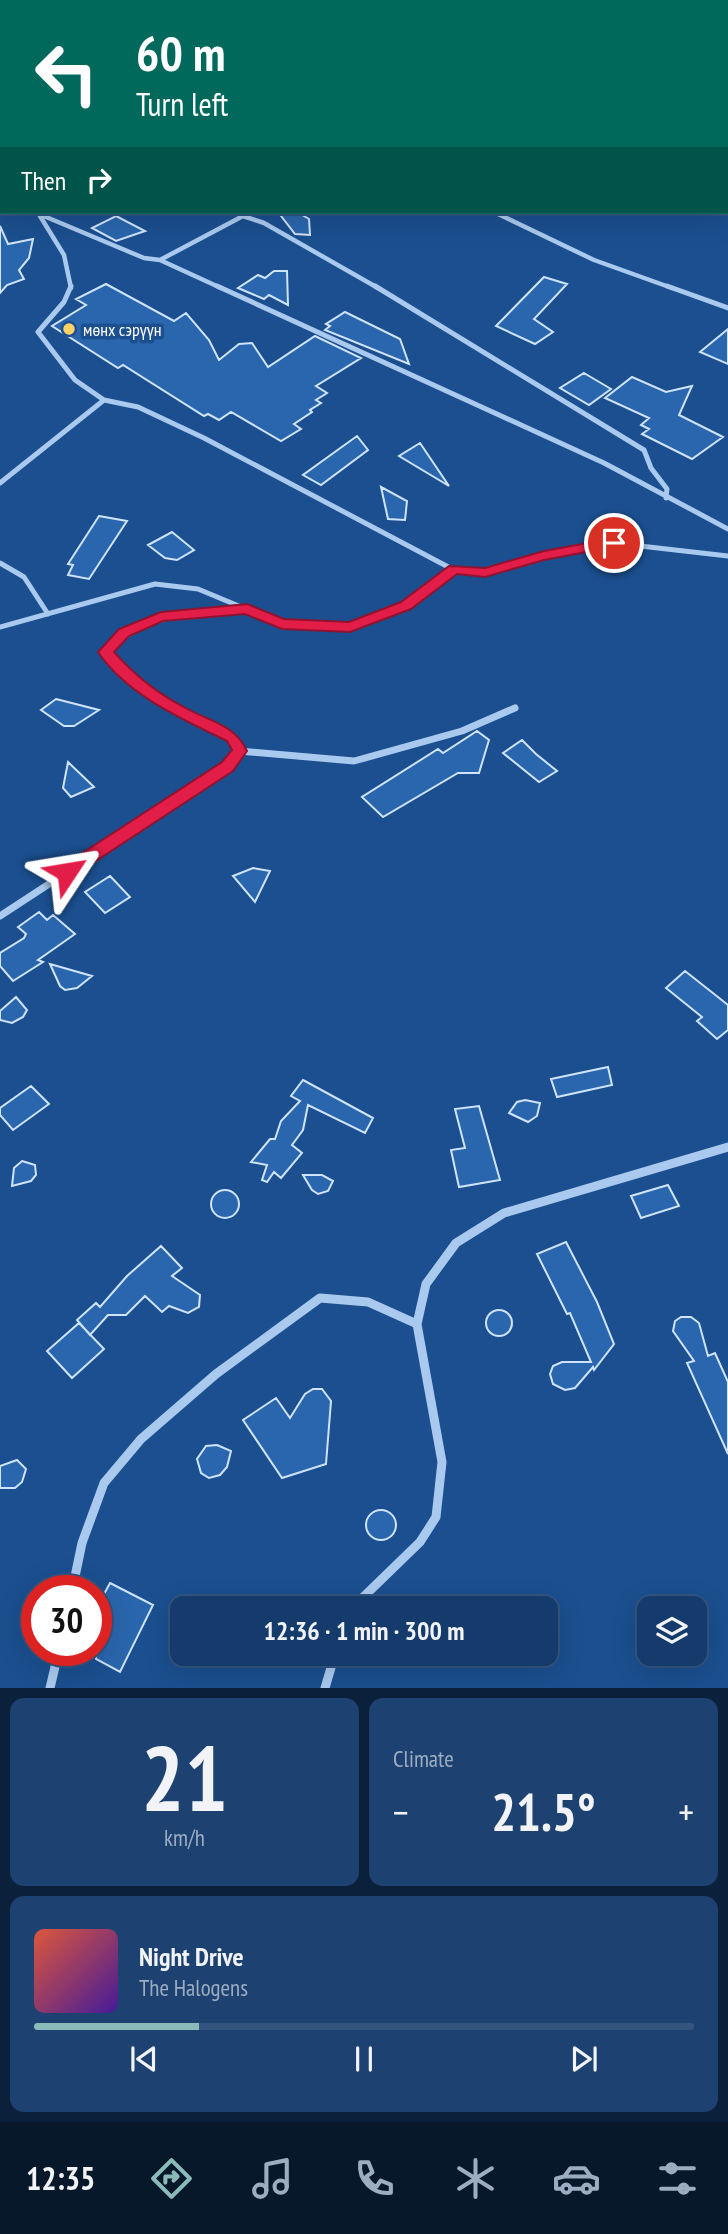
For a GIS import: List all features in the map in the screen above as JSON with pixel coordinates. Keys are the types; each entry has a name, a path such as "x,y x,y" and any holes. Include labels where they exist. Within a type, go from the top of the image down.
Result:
{"street":[{"path":"39,214 66,260 72,278 67,298 46,318 38,332 63,366 91,395 138,407 215,444 454,569 485,572 544,555 614,543 728,556"},
{"path":"40,214 144,258 160,260 604,463 728,529"},
{"path":"498,214 594,260 728,308"},
{"path":"160,260 243,216 258,220 420,312 644,450 651,468 667,489 666,498"},
{"path":"0,483 104,400"},
{"path":"0,563 11,566 30,581 36,598 48,614"},
{"path":"0,627 74,604 155,584 198,589 282,624 350,627 406,606 454,569"},
{"path":"239,751 233,738 175,709 122,670 105,652 124,633 161,617 247,609 282,624"},
{"path":"239,751 354,761 462,731 515,708"},
{"path":"0,916 228,766 239,751"},
{"path":"364,1596 420,1542 436,1517 442,1462 417,1324 426,1284 456,1242 504,1213 728,1147"},
{"path":"75,1575 82,1543 104,1483 141,1439 216,1374 320,1298 368,1302 417,1324"},
{"path":"50,1688 55,1666"},
{"path":"325,1688 331,1666"}],"building":[{"path":"280,214 300,214 309,219 310,235 295,234"},
{"path":"116,216 145,231 116,241 92,228"},
{"path":"0,226 8,244 33,239 29,258 19,270 24,279 7,285 0,293"},
{"path":"274,271 287,271 288,305 269,295 264,299 238,288 258,275 265,278"},
{"path":"544,277 567,284 534,319 553,332 535,344 496,326"},
{"path":"106,284 174,321 186,313 209,340 219,360 239,344 252,343 268,367 315,336 361,358 316,386 327,393 316,400 321,403 294,424 301,429 281,441 231,412 219,420 208,414 204,416 123,365 118,368 52,326 86,305 76,299"},
{"path":"345,312 400,339 409,364 325,330 330,326 326,324"},
{"path":"728,329 728,364 700,352"},
{"path":"584,373 611,389 589,405 560,388"},
{"path":"632,377 666,392 692,386 679,415 723,437 692,459 642,434 649,429 641,425 649,418 605,398"},
{"path":"357,436 368,450 321,485 303,475"},
{"path":"420,443 449,486 399,456"},
{"path":"381,487 407,501 405,520 388,519"},
{"path":"99,516 127,521 89,579 68,575 73,565 68,564"},
{"path":"172,532 194,550 177,560 165,558 148,545"},
{"path":"56,699 99,710 74,726 64,726 41,710"},
{"path":"477,731 489,740 479,773 458,773 383,817 362,797 438,749 443,753"},
{"path":"522,740 557,771 539,782 503,753"},
{"path":"68,762 94,787 71,797 63,788"},
{"path":"253,868 270,871 255,902 233,876"},
{"path":"110,876 130,897 105,913 85,892"},
{"path":"39,912 47,920 53,915 75,934 38,960 43,962 13,981 0,966 0,953 24,938 26,934 18,927"},
{"path":"50,964 92,976 77,988 65,990 60,986"},
{"path":"685,971 728,1005 728,1030 717,1039 697,1021 702,1017 666,988"},
{"path":"16,997 27,1010 23,1017 12,1023 0,1020 0,1011"},
{"path":"608,1067 612,1085 557,1097 551,1079"},
{"path":"303,1080 373,1118 365,1133 308,1105 303,1130 292,1145 302,1153 281,1178 274,1172 267,1182 262,1180 267,1165 251,1162 270,1139 275,1139 281,1121 300,1101 291,1096"},
{"path":"31,1086 49,1104 13,1130 0,1115 0,1108"},
{"path":"525,1100 540,1103 537,1116 528,1122 509,1113 517,1102"},
{"path":"479,1106 500,1180 459,1187 451,1150 465,1148 455,1109"},
{"path":"22,1161 35,1165 36,1175 31,1181 12,1186 14,1168"},
{"path":"303,1175 322,1175 333,1181 328,1191 318,1194 312,1190"},
{"path":"668,1185 679,1206 641,1218 631,1196"},
{"path":"225,1190 235,1194 239,1204 235,1214 225,1218 215,1214 211,1204 215,1194"},
{"path":"566,1242 597,1302 614,1344 594,1370 593,1367 575,1388 565,1390 553,1384 550,1374 553,1366 562,1362 591,1362 570,1313 567,1314 537,1254"},
{"path":"161,1246 182,1268 172,1276 200,1295 199,1307 188,1313 169,1306 162,1312 145,1296 126,1315 108,1315 90,1335 77,1320 96,1303 100,1307 127,1276"},
{"path":"499,1310 508,1314 512,1323 508,1332 499,1336 490,1332 486,1323 490,1314"},
{"path":"681,1317 691,1317 699,1323 708,1356 715,1353 728,1382 728,1454 687,1363 694,1361 673,1331 675,1321"},
{"path":"79,1323 104,1349 72,1378 47,1351"},
{"path":"313,1389 322,1389 331,1401 326,1464 282,1478 243,1420 276,1398 290,1418 305,1394"},
{"path":"217,1445 231,1451 227,1467 220,1475 209,1478 201,1473 197,1459 206,1446"},
{"path":"17,1460 26,1469 22,1482 15,1488 0,1488 0,1466"},
{"path":"381,1510 391,1515 396,1525 391,1535 381,1540 371,1535 366,1525 371,1515"},
{"path":"112,1584 153,1605 120,1672 109,1666 112,1666"}],"place":[{"name":"мөнх сэрүүн","path":"69,329"}],"route":[{"path":"67,872 228,766 239,751 233,738 175,709 122,670 105,652 124,633 141,623 161,617 247,609 282,624 350,627 406,606 454,569 485,572 544,555 614,543"}]}
